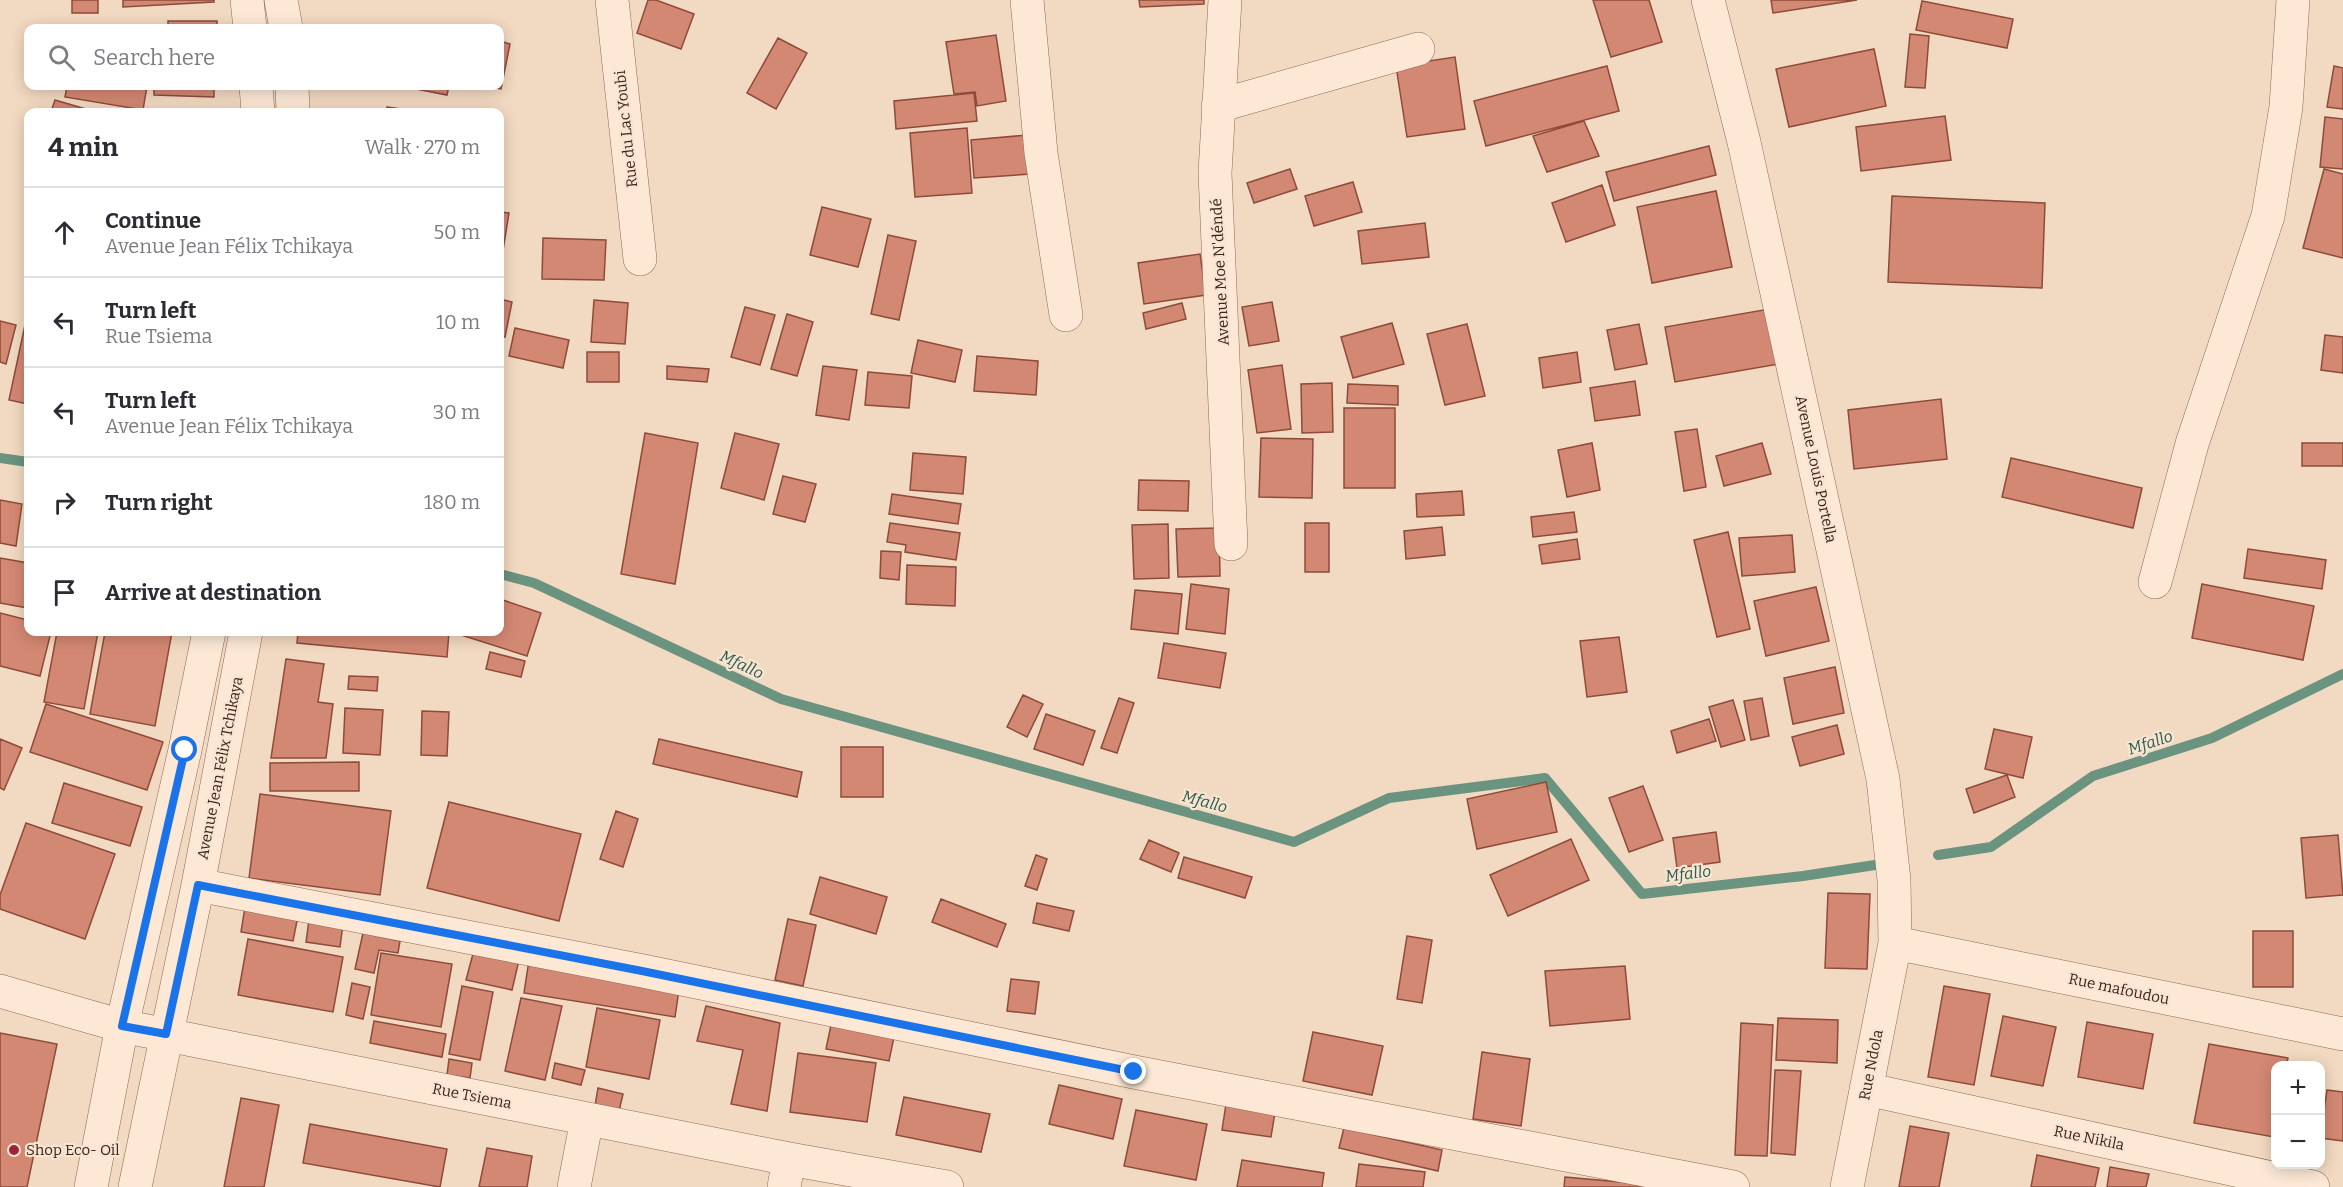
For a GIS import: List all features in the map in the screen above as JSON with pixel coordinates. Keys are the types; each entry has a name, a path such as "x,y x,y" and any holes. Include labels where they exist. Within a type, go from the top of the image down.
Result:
{"street":[{"path":"247,0 250,24"},
{"path":"281,0 285,24"},
{"name":"Rue du Lac Youbi","path":"612,0 640,259"},
{"path":"1027,0 1041,153 1066,315"},
{"name":"Avenue Moe N'déndé","path":"1225,0 1215,173 1231,544"},
{"name":"Avenue Louis Portella","path":"1708,0 1744,142 1884,779 1894,880 1895,943"},
{"path":"2155,582 2192,444 2268,216 2286,107 2293,0"},
{"path":"1218,106 1418,49"},
{"path":"256,90 258,108"},
{"path":"292,90 293,108"},
{"path":"91,1187 122,1026 185,750 208,636"},
{"name":"Avenue Jean Félix Tchikaya","path":"135,1187 198,885 245,636"},
{"path":"198,885 631,969 1134,1072 1733,1187"},
{"name":"Rue mafoudou","path":"1895,943 2343,1034"},
{"name":"Rue Ndola","path":"1847,1187 1895,943"},
{"name":"Rue Tsiema","path":"5,988 122,1026 587,1119 786,1173 947,1187"},
{"name":"Rue Nikila","path":"1866,1089 2313,1187"},
{"path":"574,1187 587,1119"}],"building":[{"path":"72,0 98,0 98,13 72,13"},
{"path":"123,0 214,0 214,2 123,7"},
{"path":"648,0 656,0 694,14 681,49 637,33"},
{"path":"1139,0 1204,0 1204,4 1140,7"},
{"path":"1593,0 1649,0 1662,42 1611,57"},
{"path":"1771,0 1857,0 1773,13"},
{"path":"1922,1 2013,19 2007,48 1916,30"},
{"path":"168,21 217,21 217,24 168,24"},
{"path":"1910,34 1929,36 1925,88 1905,87"},
{"path":"996,35 1006,101 977,106 975,92 954,94 946,42"},
{"path":"778,38 807,53 776,109 747,93"},
{"path":"504,42 510,44 504,74"},
{"path":"1874,49 1886,106 1789,127 1776,69"},
{"path":"1455,57 1465,129 1407,137 1396,66"},
{"path":"1607,66 1619,111 1486,146 1474,101"},
{"path":"2334,66 2343,68 2343,109 2327,107"},
{"path":"66,90 146,90 143,108 65,97"},
{"path":"154,90 214,90 214,97 154,95"},
{"path":"421,90 448,90 447,95"},
{"path":"974,93 977,121 896,129 894,101"},
{"path":"55,100 82,108 52,108"},
{"path":"1945,116 1951,160 1861,171 1856,127"},
{"path":"2325,117 2343,119 2343,169 2320,167"},
{"path":"1584,121 1599,156 1547,172 1533,136"},
{"path":"967,128 972,193 915,197 910,133"},
{"path":"1028,135 1031,174 974,178 971,140"},
{"path":"1709,146 1716,175 1614,201 1606,172"},
{"path":"1290,169 1297,189 1254,203 1247,183"},
{"path":"2324,169 2343,174 2343,258 2303,248"},
{"path":"1353,182 1362,212 1314,226 1305,196"},
{"path":"1602,185 1615,225 1566,242 1552,203"},
{"path":"1716,191 1732,267 1652,283 1637,207"},
{"path":"1892,196 2045,203 2042,288 1888,282"},
{"path":"822,207 871,219 858,267 810,255"},
{"path":"504,212 509,213 504,244"},
{"path":"1425,223 1429,257 1362,264 1358,231"},
{"path":"888,235 916,241 899,320 871,314"},
{"path":"543,238 606,240 604,280 542,279"},
{"path":"1200,254 1206,295 1144,304 1138,263"},
{"path":"504,300 512,302 504,337"},
{"path":"594,300 628,303 625,344 591,342"},
{"path":"1272,302 1279,341 1249,346 1242,307"},
{"path":"1182,303 1186,319 1146,329 1143,313"},
{"path":"745,307 775,315 760,365 731,357"},
{"path":"1775,308 1785,363 1675,382 1665,327"},
{"path":"787,314 813,322 797,376 771,369"},
{"path":"0,321 16,325 6,364 0,362"},
{"path":"1392,323 1404,364 1353,378 1341,337"},
{"path":"1467,324 1485,396 1445,405 1427,334"},
{"path":"1639,324 1647,364 1615,370 1607,330"},
{"path":"515,328 569,340 563,368 509,356"},
{"path":"24,330 24,403 9,400"},
{"path":"2325,335 2343,337 2343,373 2321,370"},
{"path":"918,340 962,350 955,382 911,373"},
{"path":"587,352 619,352 619,382 587,382"},
{"path":"1577,352 1581,382 1543,388 1539,358"},
{"path":"977,356 1038,361 1036,395 974,391"},
{"path":"1282,365 1291,429 1257,433 1248,370"},
{"path":"667,366 709,369 707,382 667,379"},
{"path":"823,366 857,370 849,420 816,415"},
{"path":"868,372 912,376 909,408 865,405"},
{"path":"1635,381 1640,415 1595,421 1590,388"},
{"path":"1332,383 1333,432 1302,433 1301,384"},
{"path":"1348,384 1398,386 1398,405 1347,403"},
{"path":"1941,399 1947,459 1854,469 1848,410"},
{"path":"1344,408 1395,408 1395,488 1344,488"},
{"path":"1697,429 1706,487 1684,491 1675,432"},
{"path":"645,433 698,443 675,584 621,574"},
{"path":"735,433 779,444 764,500 721,488"},
{"path":"1261,438 1313,439 1312,498 1259,497"},
{"path":"1592,443 1600,490 1567,497 1558,450"},
{"path":"1762,443 1771,474 1724,486 1716,456"},
{"path":"2302,443 2343,443 2343,466 2302,466"},
{"path":"913,453 966,457 963,494 910,490"},
{"path":"2011,458 2142,488 2133,528 2002,497"},
{"path":"783,476 816,484 805,522 773,514"},
{"path":"1139,480 1189,481 1188,511 1138,510"},
{"path":"1462,491 1464,515 1417,517 1416,494"},
{"path":"892,494 961,504 958,524 889,514"},
{"path":"0,500 22,504 16,546 0,543"},
{"path":"1574,512 1577,532 1533,537 1531,517"},
{"path":"890,523 960,533 956,560 905,552 906,545 887,542"},
{"path":"1305,523 1329,523 1329,572 1305,572"},
{"path":"1168,524 1169,578 1134,579 1132,525"},
{"path":"1442,527 1445,555 1406,559 1404,531"},
{"path":"1219,528 1220,576 1178,577 1176,529"},
{"path":"1728,532 1750,629 1717,637 1694,540"},
{"path":"1792,535 1795,572 1742,576 1739,538"},
{"path":"1577,539 1580,559 1542,564 1539,545"},
{"path":"2248,549 2326,560 2322,589 2244,578"},
{"path":"881,551 901,552 899,580 880,578"},
{"path":"0,558 24,562 24,607 0,603"},
{"path":"907,565 956,567 955,606 906,604"},
{"path":"1191,584 1229,589 1225,634 1186,629"},
{"path":"2202,584 2314,606 2303,660 2192,638"},
{"path":"1816,587 1829,641 1766,656 1754,601"},
{"path":"1135,590 1182,594 1178,634 1131,629"},
{"path":"504,600 541,613 527,656 464,636 504,636"},
{"path":"0,613 24,619 24,636 50,636 40,676 0,666"},
{"path":"56,636 97,636 84,709 44,702"},
{"path":"104,636 171,636 155,726 90,714"},
{"path":"298,636 449,636 447,657 297,643"},
{"path":"1619,637 1627,692 1587,697 1580,641"},
{"path":"1164,643 1226,653 1220,688 1158,678"},
{"path":"490,652 525,661 521,677 486,669"},
{"path":"286,659 324,664 318,702 333,704 326,758 271,758"},
{"path":"1835,667 1844,713 1793,724 1784,678"},
{"path":"349,676 378,677 377,691 348,689"},
{"path":"1023,695 1043,704 1027,737 1007,727"},
{"path":"1119,698 1134,703 1117,753 1101,748"},
{"path":"1762,698 1769,736 1751,740 1744,701"},
{"path":"1733,700 1745,740 1721,747 1709,707"},
{"path":"46,704 163,742 147,790 30,752"},
{"path":"345,708 383,710 380,755 343,753"},
{"path":"422,711 449,712 447,756 421,755"},
{"path":"1046,714 1095,731 1083,765 1034,749"},
{"path":"1709,719 1716,741 1677,753 1671,731"},
{"path":"1837,725 1844,754 1800,766 1792,737"},
{"path":"1994,729 2032,737 2023,778 1985,769"},
{"path":"0,739 22,748 4,790 0,788"},
{"path":"659,739 802,772 797,797 653,764"},
{"path":"841,747 883,747 883,797 841,797"},
{"path":"359,762 359,791 270,791 270,763"},
{"path":"2007,775 2015,797 1974,813 1966,789"},
{"path":"1546,782 1557,832 1477,849 1467,799"},
{"path":"64,783 142,807 130,846 52,823"},
{"path":"1643,786 1663,840 1629,852 1609,798"},
{"path":"260,794 391,811 380,895 249,878"},
{"path":"449,802 581,834 559,921 427,888"},
{"path":"616,811 638,819 623,867 600,859"},
{"path":"26,823 115,854 85,939 0,909 0,895"},
{"path":"1716,832 1720,862 1677,868 1673,838"},
{"path":"2338,835 2343,895 2306,898 2301,838"},
{"path":"1571,839 1589,880 1508,916 1490,875"},
{"path":"1149,840 1179,853 1171,872 1140,859"},
{"path":"1036,855 1047,859 1037,890 1025,886"},
{"path":"1184,857 1252,877 1245,898 1178,878"},
{"path":"820,877 887,897 876,934 810,914"},
{"path":"1828,893 1870,894 1867,969 1825,968"},
{"path":"941,899 1006,924 997,947 932,922"},
{"path":"1037,903 1074,911 1069,931 1033,923"},
{"path":"245,907 298,916 293,941 241,932"},
{"path":"788,919 816,925 803,986 775,980"},
{"path":"309,920 343,924 340,947 306,942"},
{"path":"2253,931 2293,931 2293,987 2253,987"},
{"path":"363,933 400,941 398,953 379,950 374,973 355,969"},
{"path":"1407,936 1432,940 1422,1003 1397,999"},
{"path":"248,939 343,957 333,1012 238,995"},
{"path":"474,950 519,960 512,990 466,980"},
{"path":"381,953 452,964 441,1027 371,1015"},
{"path":"529,960 680,983 675,1017 524,993"},
{"path":"1625,966 1630,1019 1550,1026 1545,971"},
{"path":"1011,979 1039,982 1035,1014 1007,1011"},
{"path":"352,983 370,987 363,1019 346,1015"},
{"path":"462,986 493,992 480,1060 449,1054"},
{"path":"1944,986 1990,994 1974,1085 1928,1077"},
{"path":"521,998 562,1006 545,1080 505,1071"},
{"path":"706,1006 780,1023 767,1111 731,1104 743,1050 697,1041"},
{"path":"597,1008 660,1020 649,1079 586,1067"},
{"path":"2003,1016 2056,1027 2043,1086 1991,1076"},
{"path":"1778,1018 1838,1020 1837,1063 1776,1060"},
{"path":"374,1021 446,1034 442,1057 370,1043"},
{"path":"2087,1022 2153,1034 2143,1089 2078,1077"},
{"path":"1741,1023 1773,1025 1767,1156 1735,1155"},
{"path":"831,1025 894,1037 889,1061 826,1049"},
{"path":"1313,1032 1383,1046 1372,1095 1303,1081"},
{"path":"0,1033 57,1044 27,1187 0,1187"},
{"path":"2209,1044 2288,1058 2287,1061 2271,1061 2271,1136 2194,1123"},
{"path":"1482,1052 1530,1059 1521,1126 1473,1119"},
{"path":"798,1053 876,1063 867,1122 790,1112"},
{"path":"449,1059 472,1063 470,1078 447,1075"},
{"path":"555,1063 585,1070 581,1085 552,1078"},
{"path":"1775,1070 1801,1071 1795,1155 1771,1153"},
{"path":"1059,1085 1122,1099 1113,1139 1049,1124"},
{"path":"598,1088 623,1094 619,1111 595,1106"},
{"path":"2327,1090 2343,1092 2343,1141 2325,1139"},
{"path":"904,1097 990,1114 981,1152 896,1135"},
{"path":"241,1098 279,1105 264,1187 224,1187"},
{"path":"1226,1104 1275,1112 1271,1137 1222,1130"},
{"path":"1136,1110 1207,1124 1196,1180 1124,1166"},
{"path":"310,1124 447,1149 440,1187 303,1163"},
{"path":"1910,1126 1949,1133 1939,1187 1899,1187"},
{"path":"1344,1128 1442,1150 1438,1171 1339,1148"},
{"path":"487,1148 532,1156 527,1187 479,1187"},
{"path":"2037,1155 2099,1168 2095,1187 2031,1187"},
{"path":"1242,1160 1324,1173 1322,1187 1237,1187"},
{"path":"1359,1164 1425,1172 1423,1187 1356,1187"},
{"path":"2110,1167 2149,1174 2146,1187 2107,1187"},
{"path":"1565,1177 1664,1186 1664,1187 1564,1187"}],"waterway":[{"name":"Mfallo","path":"0,458 24,461"},
{"name":"Mfallo","path":"504,575 534,583 781,699 1294,842 1389,798 1545,778 1642,894 1803,876 1875,865"},
{"name":"Mfallo","path":"1938,855 1991,847 2093,776 2212,738 2343,674"}],"place":[{"name":"Shop Eco- Oil","path":"14,1150"}],"route":[{"path":"185,750 122,1026 166,1034 198,885 642,971 1134,1072"}]}
